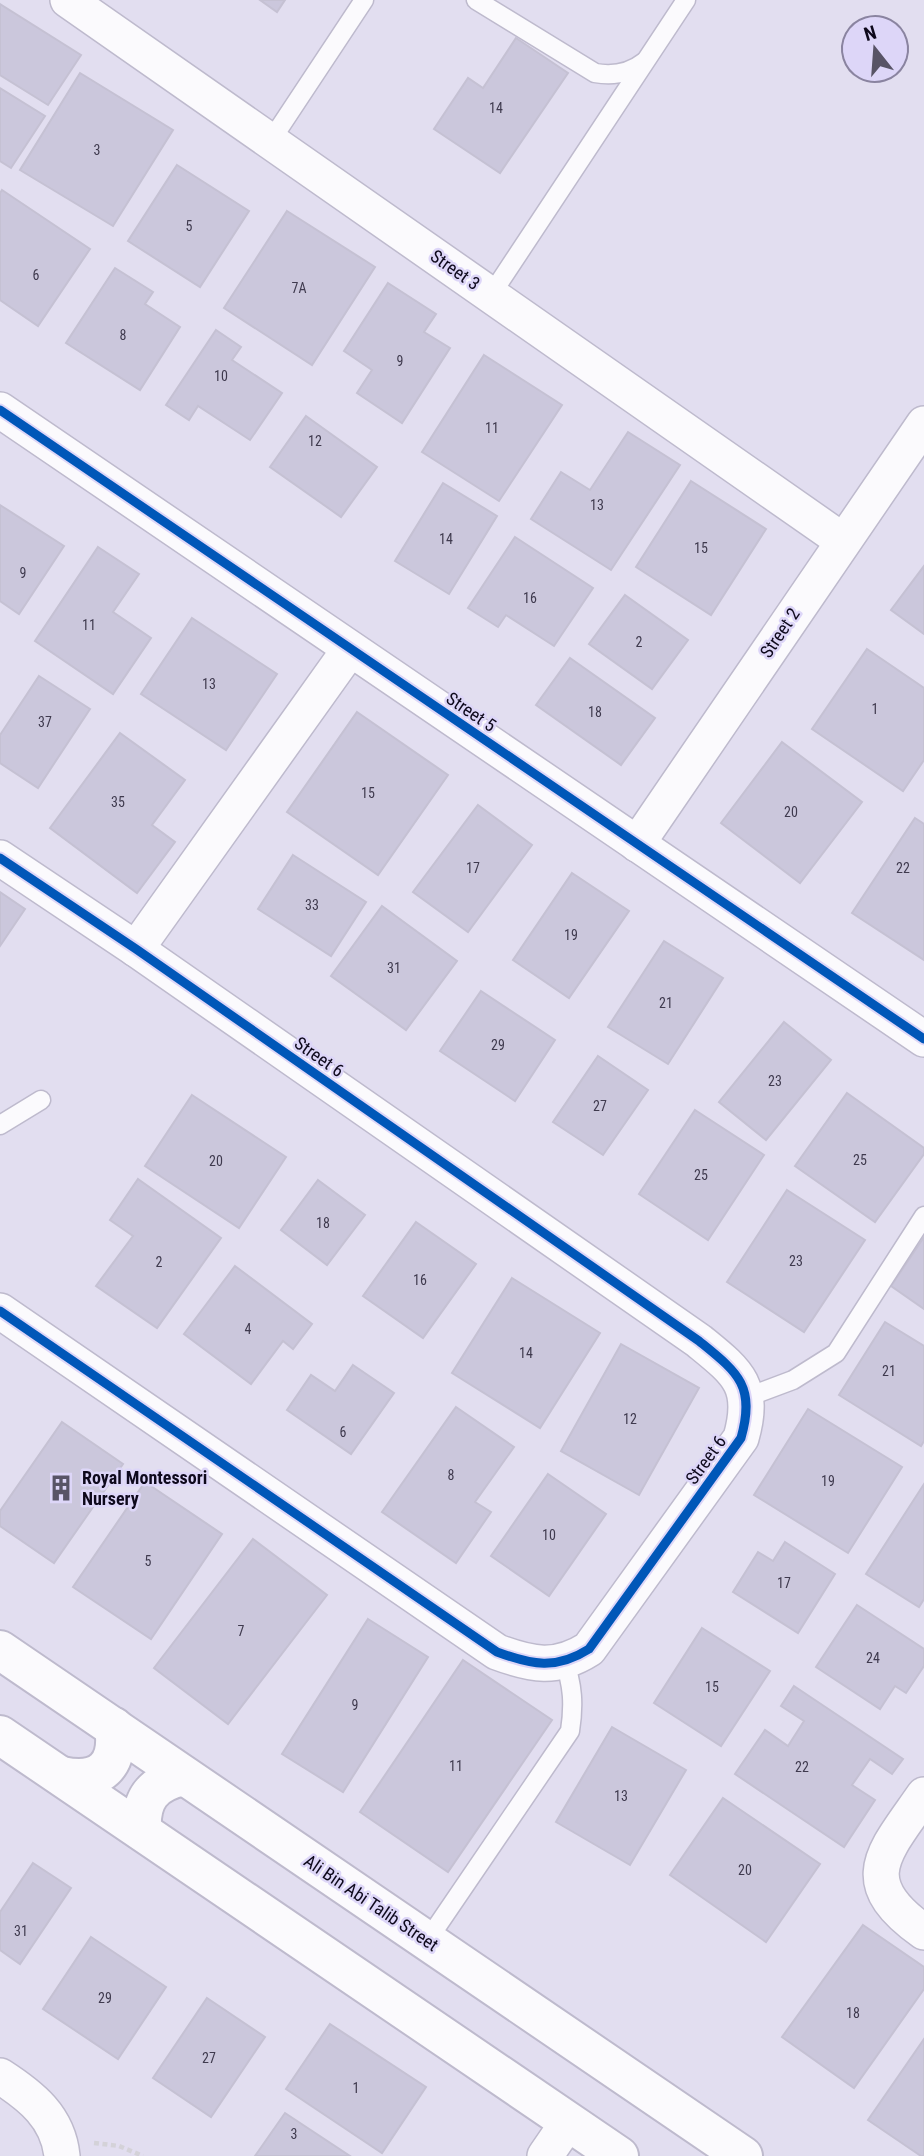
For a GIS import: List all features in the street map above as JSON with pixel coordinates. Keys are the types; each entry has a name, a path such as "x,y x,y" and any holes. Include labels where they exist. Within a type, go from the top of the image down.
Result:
{"street":[{"name":"Street 3","path":"68,0 843,541"},
{"name":"Street 5","path":"0,410 924,1039"},
{"name":"Street 2","path":"637,844 924,424"},
{"path":"136,949 350,649"},
{"name":"Street 6","path":"0,858 136,949 699,1341 732,1367 742,1382 747,1417 741,1437 589,1648 575,1658 564,1661 527,1663 497,1652 0,1311"},
{"name":"Ali Bin Abi Talib Street","path":"0,1650 743,2156"},
{"path":"62,1776 79,1780 97,1775 110,1763 117,1746 114,1727"},
{"path":"0,1735 619,2156"},
{"path":"142,1832 141,1816 145,1801 155,1788 168,1780 184,1776"},
{"path":"924,1796 885,1852 882,1875 883,1886 893,1906 901,1916 924,1932"},
{"path":"0,2076 25,2092 46,2112 58,2133 62,2152"},
{"path":"545,2156 569,2121"}],"lane":[{"path":"270,142 364,0"},
{"path":"476,0 595,74 622,74 636,69 647,60"},
{"path":"491,295 686,0"},
{"path":"0,1125 41,1100"},
{"path":"746,1398 793,1380 836,1353 924,1216"},
{"path":"427,1941 569,1731 573,1695 564,1661"}],"path":[{"path":"62,2152 80,2144 100,2143 120,2146 143,2156"}],"building":[{"path":"260,0 285,0 277,12"},
{"path":"0,4 81,55 48,105 0,75"},
{"path":"516,38 568,73 500,173 434,129 468,78 483,88"},
{"path":"80,73 173,130 113,226 20,170"},
{"path":"0,88 45,116 11,168 0,161"},
{"path":"177,165 249,211 200,287 128,241"},
{"path":"2,190 90,249 38,326 0,300"},
{"path":"287,211 375,267 312,365 224,308"},
{"path":"115,268 153,292 145,304 180,327 140,390 66,343"},
{"path":"388,283 436,314 424,332 450,348 402,423 357,393 372,370 344,351"},
{"path":"216,330 241,347 232,360 282,393 250,440 198,406 189,420 166,405"},
{"path":"484,355 562,405 499,501 422,452"},
{"path":"306,416 377,467 341,517 270,467"},
{"path":"628,432 680,465 611,570 531,519 561,472 590,490"},
{"path":"691,481 766,529 711,615 636,567"},
{"path":"443,483 497,516 449,594 395,561"},
{"path":"0,505 64,546 19,614 0,601"},
{"path":"515,537 593,588 554,646 506,615 498,627 468,608"},
{"path":"98,547 139,574 113,612 151,638 113,694 35,641"},
{"path":"924,566 924,634 891,610"},
{"path":"625,595 688,640 652,689 589,644"},
{"path":"192,618 277,674 226,750 141,694"},
{"path":"867,649 924,688 924,760 903,791 812,729"},
{"path":"570,658 655,718 621,765 536,705"},
{"path":"39,676 90,709 38,788 0,763 0,735"},
{"path":"357,712 448,775 378,875 287,812"},
{"path":"120,733 185,780 152,825 175,842 137,893 50,828"},
{"path":"782,742 862,802 800,883 721,823"},
{"path":"478,805 532,845 468,932 413,892"},
{"path":"915,818 924,824 924,960 852,913"},
{"path":"293,855 366,902 331,956 258,909"},
{"path":"572,873 629,911 569,998 513,960"},
{"path":"0,892 25,909 0,946"},
{"path":"382,906 457,961 406,1030 331,976"},
{"path":"664,941 723,978 668,1064 608,1027"},
{"path":"481,991 555,1040 515,1101 440,1051"},
{"path":"784,1022 831,1060 766,1140 719,1102"},
{"path":"598,1056 648,1090 603,1155 553,1122"},
{"path":"847,1093 924,1148 924,1154 875,1222 795,1166"},
{"path":"192,1095 286,1157 239,1228 145,1166"},
{"path":"695,1110 764,1155 708,1240 639,1194"},
{"path":"138,1179 221,1238 157,1328 96,1286 133,1236 110,1220"},
{"path":"318,1180 365,1215 327,1265 281,1230"},
{"path":"787,1190 865,1240 804,1332 727,1282"},
{"path":"416,1222 476,1264 423,1338 363,1296"},
{"path":"924,1237 924,1309 891,1286"},
{"path":"235,1266 312,1324 293,1349 283,1341 251,1384 184,1334"},
{"path":"512,1278 600,1333 540,1428 452,1373"},
{"path":"885,1322 924,1346 924,1441 921,1446 839,1395"},
{"path":"621,1344 699,1388 639,1495 561,1451"},
{"path":"353,1365 394,1393 351,1454 287,1410 311,1375 335,1391"},
{"path":"456,1407 514,1447 475,1502 491,1512 456,1563 382,1512"},
{"path":"808,1409 902,1467 848,1553 754,1495"},
{"name":"Royal Montessori Nursery","path":"62,1422 123,1464 54,1563 0,1526 0,1511"},
{"path":"548,1474 606,1514 549,1596 491,1556"},
{"path":"145,1482 222,1534 151,1639 73,1587"},
{"path":"924,1484 924,1599 919,1607 866,1574"},
{"path":"253,1539 327,1595 228,1724 154,1668"},
{"path":"785,1542 835,1574 798,1633 733,1592 758,1552 773,1561"},
{"path":"857,1605 924,1649 924,1666 906,1693 895,1686 880,1709 816,1667"},
{"path":"368,1619 428,1657 343,1792 282,1754"},
{"path":"702,1628 770,1671 721,1746 654,1703"},
{"path":"463,1660 552,1720 448,1872 360,1812"},
{"path":"794,1686 903,1759 892,1774 870,1759 852,1785 875,1800 844,1847 735,1774 765,1730 788,1746 804,1721 781,1706"},
{"path":"612,1727 686,1770 630,1865 556,1822"},
{"path":"723,1798 820,1864 766,1942 670,1875"},
{"path":"33,1863 71,1888 20,1964 0,1950 0,1912"},
{"path":"863,1925 924,1967 924,1989 854,2088 782,2037"},
{"path":"91,1937 166,1987 118,2059 43,2009"},
{"path":"207,1998 265,2037 211,2117 153,2078"},
{"path":"330,2024 426,2087 382,2153 286,2089"},
{"path":"924,2039 924,2156 921,2156 868,2120"},
{"path":"285,2113 350,2156 255,2156"}],"cycle path":[{"path":"0,410 924,1039"},
{"path":"0,858 136,949 699,1341 724,1362 740,1381 746,1405 745,1420 741,1438 589,1649 555,1663 533,1662 497,1652 0,1311"}],"place":[{"name":"Royal Montessori Nursery","path":"61,1488"}]}
